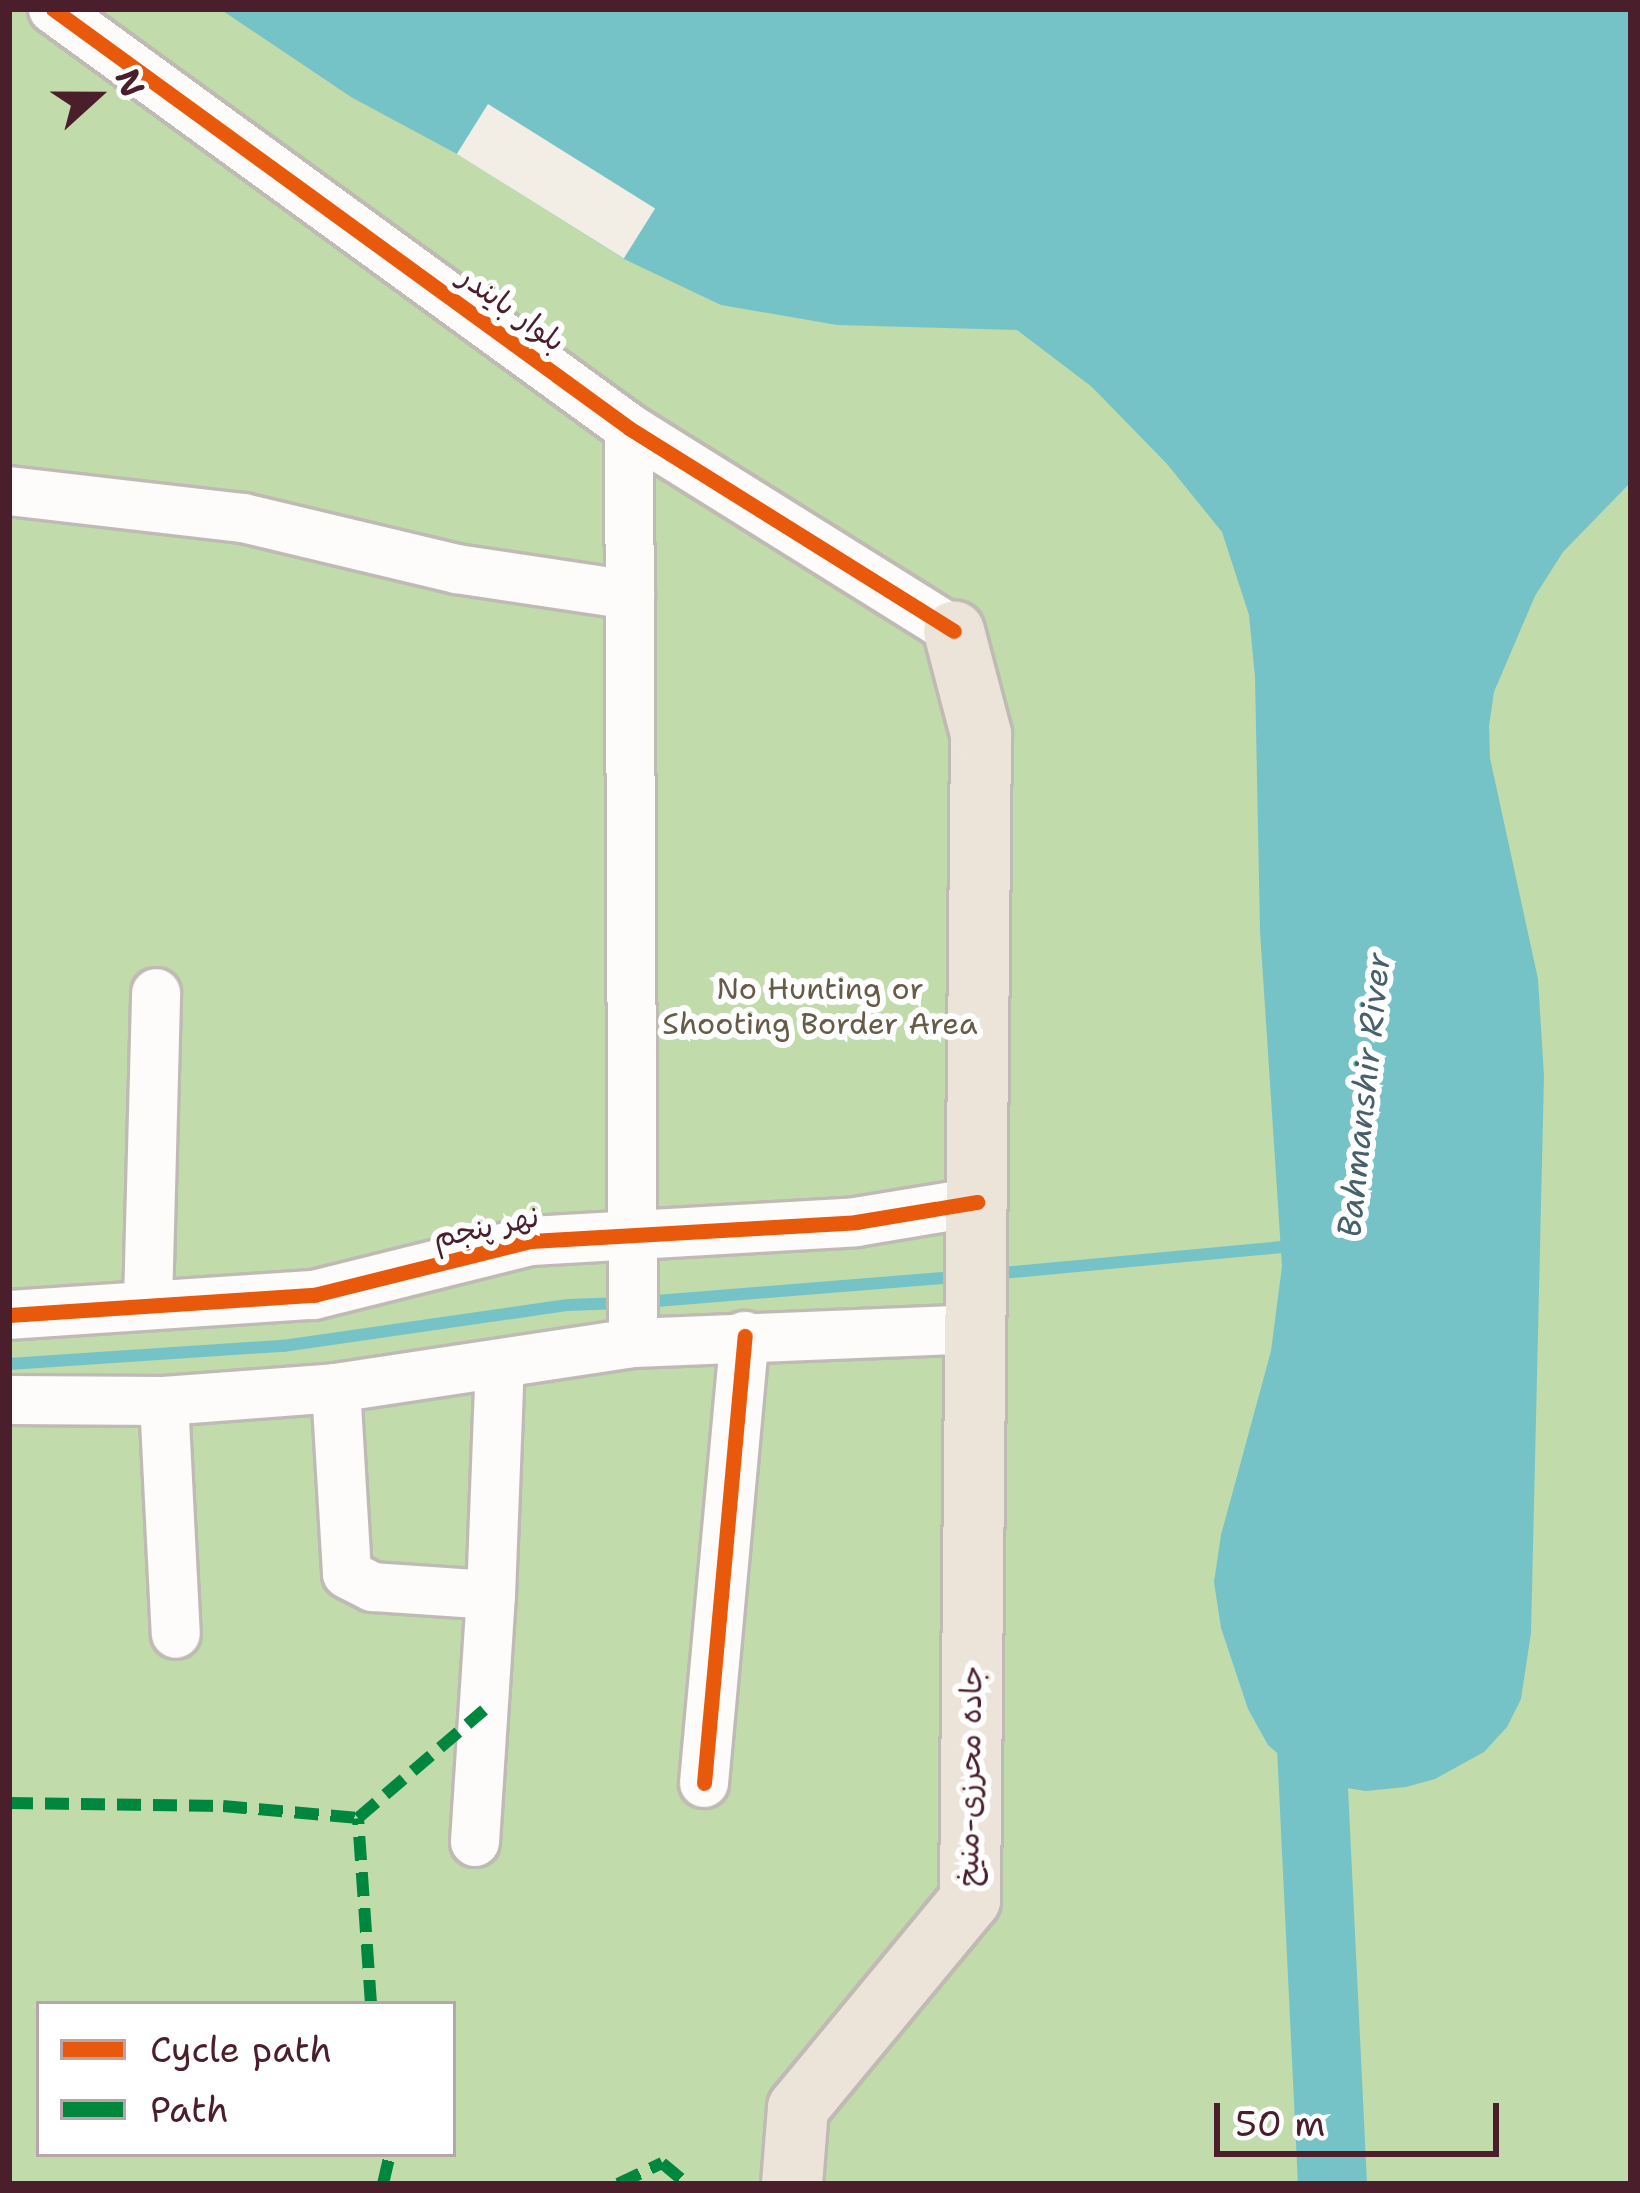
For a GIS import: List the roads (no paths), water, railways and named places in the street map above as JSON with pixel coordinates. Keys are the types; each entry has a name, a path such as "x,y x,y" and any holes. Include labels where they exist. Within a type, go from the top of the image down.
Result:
{"main road":[{"path":"954,631 982,734 976,1224"},
{"name":"جاده محرزی-منیخ","path":"793,2184 798,2108 970,1900 976,1224"}],"street":[{"name":"بلوار بایندر","path":"53,9 629,428 954,631"},
{"path":"629,428 633,1296"},
{"path":"9,491 243,518 457,569 630,595"},
{"path":"148,1304 155,993"},
{"name":"نهر پنجم","path":"9,1400 164,1401 337,1388 500,1364 633,1296 856,1222 976,1224"},
{"name":"نهر پنجم","path":"9,1315 314,1295 531,1241 633,1296 745,1336 975,1318"},
{"path":"704,1783 745,1336"},
{"path":"476,1842 500,1364"},
{"path":"337,1388 347,1574 374,1587 490,1595"},
{"path":"164,1401 176,1634"}],"water":[{"path":"220,9 1631,9 1631,482 1563,552 1535,596 1494,692 1489,726 1490,758 1538,979 1544,1076 1531,1633 1521,1699 1507,1727 1484,1752 1435,1779 1406,1787 1366,1791 1328,1785 1295,1769 1268,1745 1248,1709 1221,1628 1214,1582 1221,1535 1271,1351 1282,1266 1260,931 1255,677 1249,615 1222,532 1167,464 1092,387 1017,330 837,325 721,305 624,259 457,154 351,97"}],"waterway":[{"path":"991,1274 1293,1246"},
{"path":"644,1302 958,1277"},
{"path":"9,1364 283,1346 568,1305 624,1303"},
{"name":"Bahmanshir River","path":"1308,1684 1332,2184"}],"park label":[{"name":"No Hunting or Shooting Border Area","path":"820,1006"}]}
